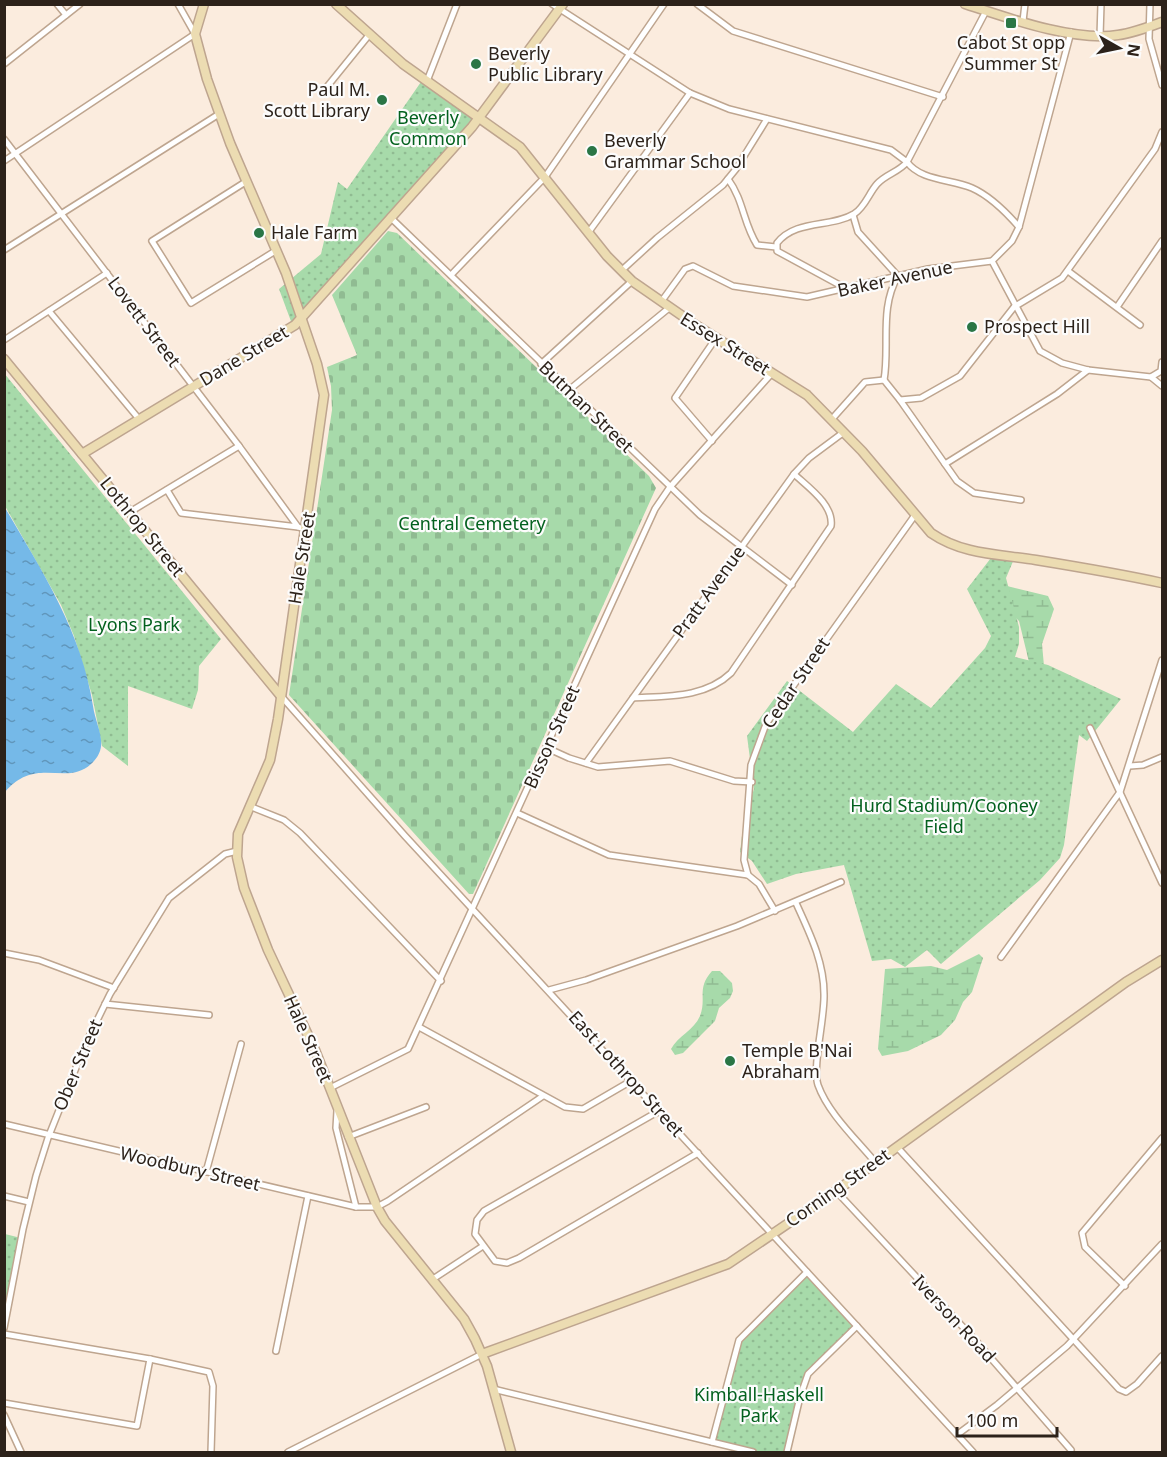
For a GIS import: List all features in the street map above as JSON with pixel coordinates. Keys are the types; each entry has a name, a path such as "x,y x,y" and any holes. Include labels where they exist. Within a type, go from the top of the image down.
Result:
{"main road":[{"path":"195,34 204,4"},
{"name":"Essex Street","path":"336,4 369,35 426,82 520,147 588,233 621,271 633,281 669,308 807,395 844,432 931,533 944,542 970,552 1115,573 1162,583"},
{"path":"965,4 1023,21 1100,36 1121,35 1162,22"},
{"name":"Dane Street","path":"82,454 287,332 302,318 479,118 558,6"},
{"name":"Hale Street","path":"195,34 219,114 277,250 302,318 324,395 302,529 270,760 238,834 237,851 244,888 330,1088 377,1207 464,1320 482,1354 511,1452"},
{"name":"Lothrop Street","path":"4,359 280,695"},
{"name":"Corning Street","path":"482,1354 717,1269 836,1191 1126,982 1162,960"}],"street":[{"path":"57,4 66,15"},
{"path":"4,64 81,4"},
{"path":"426,82 457,4"},
{"path":"451,275 545,177 664,4"},
{"path":"697,4 741,34 943,97"},
{"path":"1023,21 1025,4"},
{"path":"1100,36 1101,4"},
{"path":"1150,4 1149,39 1162,85"},
{"path":"4,161 195,34 180,5"},
{"path":"558,6 629,55 690,93 729,109 891,150 919,173 961,184 982,194 1019,227"},
{"path":"776,247 788,234 813,224 853,215 884,178 907,162 986,11"},
{"path":"1071,32 1019,227 1012,241 992,261 1014,307 1040,351 1062,363 1088,370 1151,377 1162,386"},
{"path":"326,88 369,35"},
{"path":"588,233 690,93"},
{"path":"4,250 219,114"},
{"path":"621,271 728,179 749,150 766,119"},
{"path":"900,400 921,398 960,376 1014,307 1053,286 1068,271 1150,156 1162,132"},
{"name":"Lovett Street","path":"4,139 302,529"},
{"path":"728,179 740,197 751,236 757,245 776,247"},
{"path":"247,181 153,241 191,303 277,250"},
{"path":"853,215 858,232 898,276 886,310 888,349 884,380 957,481 968,490 1021,500"},
{"name":"Butman Street","path":"390,218 718,532 792,585"},
{"path":"1117,307 1162,241"},
{"path":"776,247 777,251 847,289"},
{"name":"Baker Avenue","path":"661,302 685,269 693,266 733,286 795,297 847,289 948,266 992,261"},
{"path":"1068,271 1140,325"},
{"path":"4,340 107,273"},
{"path":"541,364 633,281"},
{"path":"568,390 669,308"},
{"path":"49,311 138,419"},
{"path":"712,441 675,398 716,338"},
{"path":"1151,377 1161,371 1162,362"},
{"path":"945,464 1057,394 1088,370"},
{"name":"Bisson Street","path":"330,1088 404,1053 441,981 655,509 670,488 772,373"},
{"path":"832,419 865,382 884,380"},
{"name":"Pratt Avenue","path":"586,764 795,474 809,458 844,432"},
{"path":"130,512 239,446"},
{"path":"633,698 703,691 722,682 731,673 824,537 832,518 828,508 795,474"},
{"path":"167,490 181,513 302,529"},
{"name":"Cedar Street","path":"748,875 744,860 753,756 766,724 915,515"},
{"path":"1001,957 1120,792 1161,674 1162,660"},
{"name":"East Lothrop Street","path":"280,695 405,836 474,908 973,1452"},
{"path":"1090,728 1162,883"},
{"path":"547,748 586,764 610,767 670,761 734,781 752,783"},
{"path":"1130,766 1143,765 1162,757"},
{"path":"249,806 284,820 300,833 441,981"},
{"path":"517,813 609,855 748,875 759,884 775,911"},
{"name":"Ober Street","path":"4,1328 29,1202 49,1136 74,1070 105,1004 169,898 225,854 237,851"},
{"path":"549,990 586,980 775,911 841,882"},
{"path":"796,903 818,955 823,975 824,994 817,1082 836,1113 875,1162"},
{"path":"4,953 39,960 114,988"},
{"path":"105,1004 209,1016"},
{"path":"419,1027 565,1107 583,1109 631,1080"},
{"path":"206,1173 241,1044"},
{"path":"377,1207 543,1096"},
{"path":"348,1137 426,1107"},
{"name":"Hale Street","path":"338,1109 336,1128 356,1207"},
{"path":"659,1111 484,1211 474,1227 483,1246 495,1261 501,1263 519,1258 698,1153"},
{"name":"Woodbury Street","path":"4,1124 356,1207 377,1207"},
{"path":"1125,1286 1085,1247 1082,1233 1162,1138"},
{"path":"897,1147 1119,1389 1126,1392 1137,1384 1162,1356"},
{"name":"Iverson Road","path":"836,1191 1071,1450"},
{"path":"4,1196 29,1202"},
{"path":"276,1351 308,1196"},
{"path":"958,1434 1074,1340 1162,1244"},
{"path":"432,1279 483,1246"},
{"path":"712,1442 739,1340 807,1272"},
{"path":"787,1452 808,1374 857,1326"},
{"path":"4,1334 204,1370 212,1377 211,1452"},
{"path":"288,1452 482,1354"},
{"path":"4,1403 137,1426 150,1359"},
{"path":"493,1389 753,1452"},
{"path":"4,1415 21,1452"}],"green space":[{"name":"Beverly Common","path":"423,79 477,121 292,324 279,289 321,254 338,182 347,189"},
{"name":"Central Cemetery","path":"388,231 397,233 649,476 656,488 473,894 469,894 289,695 332,410 327,367 357,355 332,295"},
{"name":"Lyons Park","path":"4,373 221,639 199,666 198,690 192,709 128,686 128,766 102,746 92,695 74,636 61,605 5,506"},
{"name":"Hurd Stadium/Cooney Field","path":"994,554 1014,559 1006,578 1019,627 1019,644 1015,657 1048,665 1121,699 1087,741 1079,735 1064,845 1060,858 1040,880 941,964 927,950 905,967 891,959 872,961 844,865 796,874 767,884 752,861 740,852 744,820 754,789 747,736 787,681 853,732 896,684 931,708 985,648 991,636 967,589"},
{"path":"1007,586 1048,596 1054,609 1042,644 1044,666 1029,662 1019,621 1012,614"},
{"path":"979,954 983,958 972,992 963,1002 955,1020 941,1035 908,1051 882,1056 878,1049 885,969 931,966 947,970"},
{"path":"712,971 720,971 732,983 733,991 730,998 719,1008 715,1021 683,1053 675,1055 671,1049 700,1016 704,983"},
{"path":"5,1234 21,1238 5,1327"},
{"name":"Kimball-Haskell Park","path":"804,1273 857,1326 818,1362 804,1384 787,1452 753,1452 712,1442 721,1396 739,1340"}],"water":[{"path":"4,506 46,577 70,627 88,679 101,737 97,757 81,770 71,773 28,775 5,792"}],"place":[{"name":"Cabot St opp Summer St","path":"1011,23"},
{"name":"Beverly Public Library","path":"476,64"},
{"name":"Paul M. Scott Library","path":"382,100"},
{"name":"Beverly Grammar School","path":"592,151"},
{"name":"Hale Farm","path":"259,233"},
{"name":"Prospect Hill","path":"972,327"},
{"name":"Temple B'Nai Abraham","path":"730,1061"}]}
